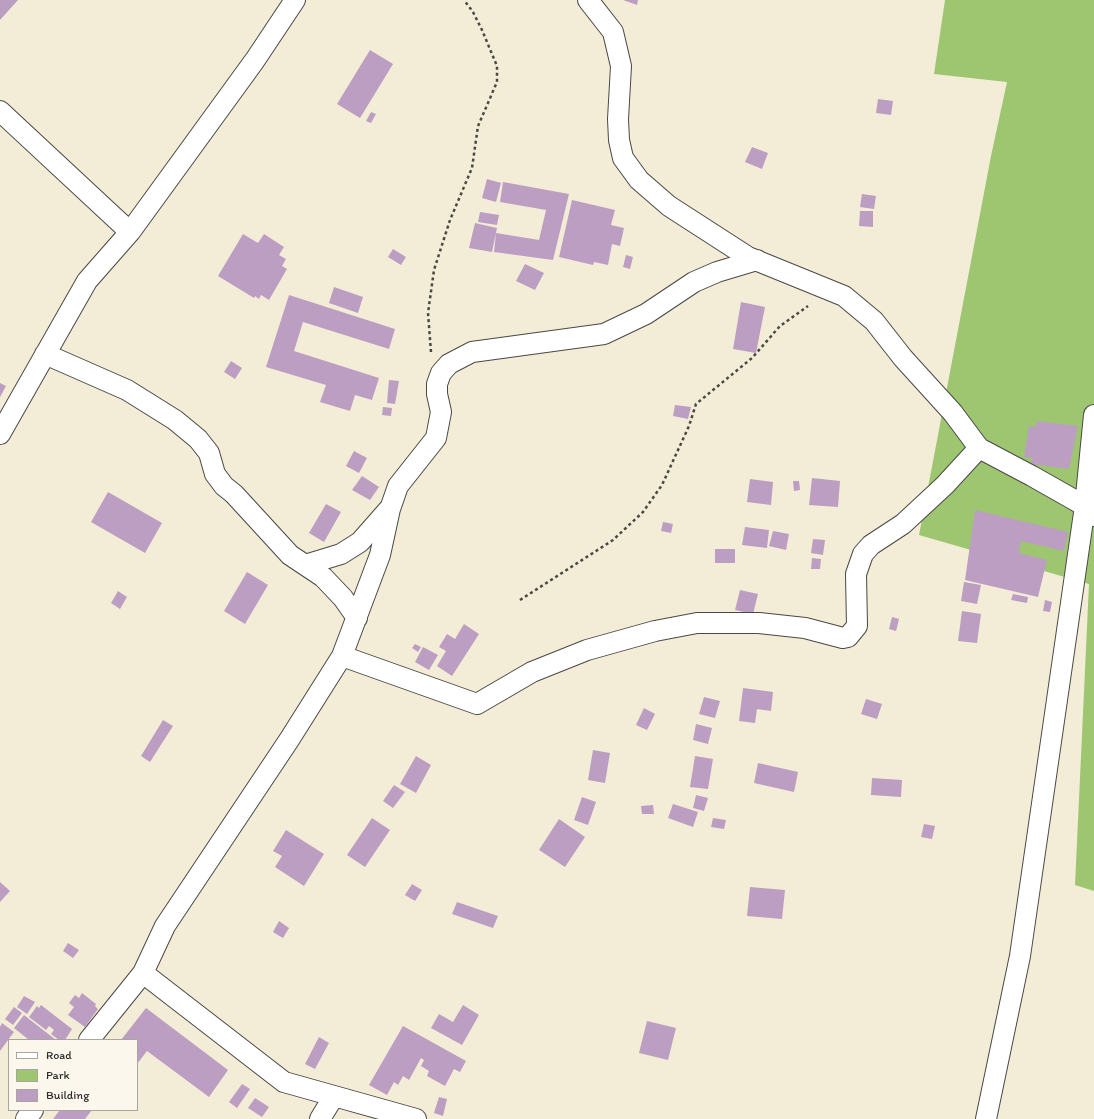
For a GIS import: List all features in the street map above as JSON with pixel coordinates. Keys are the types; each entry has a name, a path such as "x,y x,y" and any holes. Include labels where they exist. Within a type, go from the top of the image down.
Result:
{"street":[{"path":"0,434 87,281 130,232 255,60 295,0"},
{"path":"588,0 613,32 621,66 618,119 619,140 623,158 639,180 669,206 748,257 844,296 874,321 903,358 953,413 979,448 1032,476 1089,512"},
{"path":"0,111 130,232"},
{"path":"91,1039 144,973 165,926 289,740 342,656 380,555 390,509 398,486 436,438 441,412 437,394 438,384 441,373 448,364 472,352 604,334 646,314 694,282 717,272 756,260"},
{"path":"45,354 128,390 175,420 198,439 209,453 216,474 224,486 234,494 290,554 323,577 343,598 357,618"},
{"path":"986,1119 1020,956 1089,512 1094,415"},
{"path":"342,656 477,704 532,672 587,650 655,631 697,623 759,622 805,628 843,638 848,636 857,626 856,574 863,554 871,545 903,524 945,485 979,448"},
{"path":"305,565 341,554 360,542 390,509"},
{"path":"144,973 284,1082 416,1119"},
{"path":"320,1119 334,1096"},
{"path":"26,1119 32,1111"}],"path":[{"path":"438,384 431,360 428,313 434,270 450,220 472,168 478,126 497,82 497,66 473,12 464,0"},
{"path":"520,600 613,540 643,512 662,485 689,426 696,404 752,358 780,326 803,308 833,291"}],"green space":[{"path":"945,0 1094,0 1094,891 1075,885 1089,584 919,535 991,156 1007,82 934,74"}],"building":[{"path":"0,0 18,0 0,20"},
{"path":"623,0 638,0 637,5"},
{"path":"370,50 393,64 360,118 337,104"},
{"path":"878,99 893,101 891,115 876,113"},
{"path":"371,112 376,114 371,123 366,121"},
{"path":"752,147 768,153 762,169 745,162"},
{"path":"487,179 501,183 496,202 482,198"},
{"path":"503,182 569,194 553,260 494,252 496,233 539,240 546,210 500,202"},
{"path":"862,194 876,196 874,209 860,207"},
{"path":"572,200 615,210 611,225 624,228 620,246 612,244 608,265 594,262 593,265 559,257"},
{"path":"860,211 873,211 873,227 859,226"},
{"path":"480,212 499,215 497,225 478,222"},
{"path":"475,223 497,228 492,252 469,248"},
{"path":"243,234 258,243 264,234 284,247 279,255 286,259 282,266 287,269 269,300 261,295 259,299 255,296 254,298 218,276"},
{"path":"393,249 406,257 401,265 388,257"},
{"path":"626,255 633,257 630,269 623,267"},
{"path":"525,264 544,273 535,290 516,281"},
{"path":"334,287 363,297 358,313 329,303"},
{"path":"289,295 395,329 389,349 303,322 294,351 379,378 372,400 355,395 350,411 320,402 326,385 266,367"},
{"path":"741,302 765,307 756,353 733,349"},
{"path":"231,361 242,368 235,379 224,372"},
{"path":"389,380 399,381 395,404 387,403"},
{"path":"0,383 6,386 0,397"},
{"path":"675,405 691,407 688,419 673,416"},
{"path":"383,407 392,408 391,416 382,415"},
{"path":"1037,421 1078,426 1069,469 1031,464 1032,458 1024,457 1029,426 1036,427"},
{"path":"354,451 367,458 359,473 346,466"},
{"path":"362,476 379,487 370,500 352,490"},
{"path":"812,478 840,481 838,507 809,505"},
{"path":"750,479 773,482 771,505 747,502"},
{"path":"793,481 799,481 800,490 794,491"},
{"path":"108,492 162,523 145,553 91,522"},
{"path":"326,504 341,512 324,542 309,533"},
{"path":"975,510 1068,532 1064,551 1021,541 1019,553 1047,560 1038,597 965,580"},
{"path":"663,522 673,524 671,533 661,531"},
{"path":"745,527 769,530 767,548 742,545"},
{"path":"773,531 789,534 786,550 769,546"},
{"path":"813,539 825,540 823,555 811,553"},
{"path":"715,549 735,549 735,563 715,563"},
{"path":"812,558 821,559 820,569 811,569"},
{"path":"247,572 268,585 245,624 224,611"},
{"path":"964,582 981,585 977,604 961,601"},
{"path":"740,590 758,594 753,614 735,610"},
{"path":"118,591 127,597 120,609 111,603"},
{"path":"1013,594 1028,597 1027,603 1011,600"},
{"path":"1045,600 1052,602 1050,612 1043,611"},
{"path":"962,611 981,614 977,643 958,641"},
{"path":"892,617 899,619 896,631 889,629"},
{"path":"464,624 479,634 452,676 437,666 446,651 439,647 447,634 455,639"},
{"path":"415,644 421,647 418,652 412,648"},
{"path":"423,647 438,655 429,670 415,662"},
{"path":"743,688 773,692 771,711 757,709 755,723 739,721"},
{"path":"704,697 720,701 715,718 699,714"},
{"path":"866,699 882,704 877,719 861,714"},
{"path":"644,708 655,714 647,730 636,725"},
{"path":"163,720 173,726 150,762 141,756"},
{"path":"696,724 712,728 708,744 693,740"},
{"path":"593,750 610,753 605,783 588,780"},
{"path":"416,756 431,765 416,793 400,784"},
{"path":"695,756 713,759 708,789 690,787"},
{"path":"758,763 798,772 794,792 754,783"},
{"path":"872,778 902,780 901,797 871,795"},
{"path":"394,785 405,792 393,808 383,801"},
{"path":"696,795 708,798 704,811 693,808"},
{"path":"582,797 596,802 588,825 574,820"},
{"path":"673,804 698,812 693,827 668,818"},
{"path":"653,805 654,814 642,814 641,806"},
{"path":"372,818 390,830 365,867 347,855"},
{"path":"713,818 726,820 724,829 711,827"},
{"path":"559,819 585,837 565,867 539,850"},
{"path":"924,824 935,826 932,839 921,837"},
{"path":"286,830 324,854 304,886 275,867 282,856 273,851"},
{"path":"0,882 10,891 0,902"},
{"path":"412,884 422,890 415,901 405,895"},
{"path":"750,887 785,890 782,919 747,916"},
{"path":"457,902 498,916 493,928 452,914"},
{"path":"279,921 289,928 283,938 273,932"},
{"path":"68,943 79,950 73,958 63,951"},
{"path":"82,993 96,1004 95,1006 98,1009 85,1027 68,1015 74,1007 69,1003 75,995 79,998"},
{"path":"24,996 35,1002 27,1014 17,1007"},
{"path":"41,1005 72,1029 66,1039 58,1039 51,1034 54,1030 49,1026 46,1030 29,1017 37,1006 39,1008"},
{"path":"463,1005 479,1015 462,1045 431,1028 439,1014 453,1022"},
{"path":"14,1007 22,1013 13,1025 5,1019"},
{"path":"146,1008 228,1070 209,1097 147,1051 138,1063 138,1039 122,1039"},
{"path":"24,1015 55,1039 28,1039 14,1028"},
{"path":"647,1021 676,1028 668,1060 639,1053"},
{"path":"2,1023 14,1032 0,1051 0,1027"},
{"path":"403,1026 466,1061 460,1072 454,1069 445,1086 427,1076 429,1071 421,1066 424,1060 421,1058 409,1080 403,1076 398,1085 394,1082 387,1095 369,1085"},
{"path":"319,1037 329,1043 315,1069 305,1064"},
{"path":"242,1084 250,1089 237,1108 229,1102"},
{"path":"439,1097 447,1099 443,1116 434,1113"},
{"path":"255,1098 269,1107 262,1117 248,1108"},
{"path":"59,1111 91,1111 85,1119 53,1119"}]}
